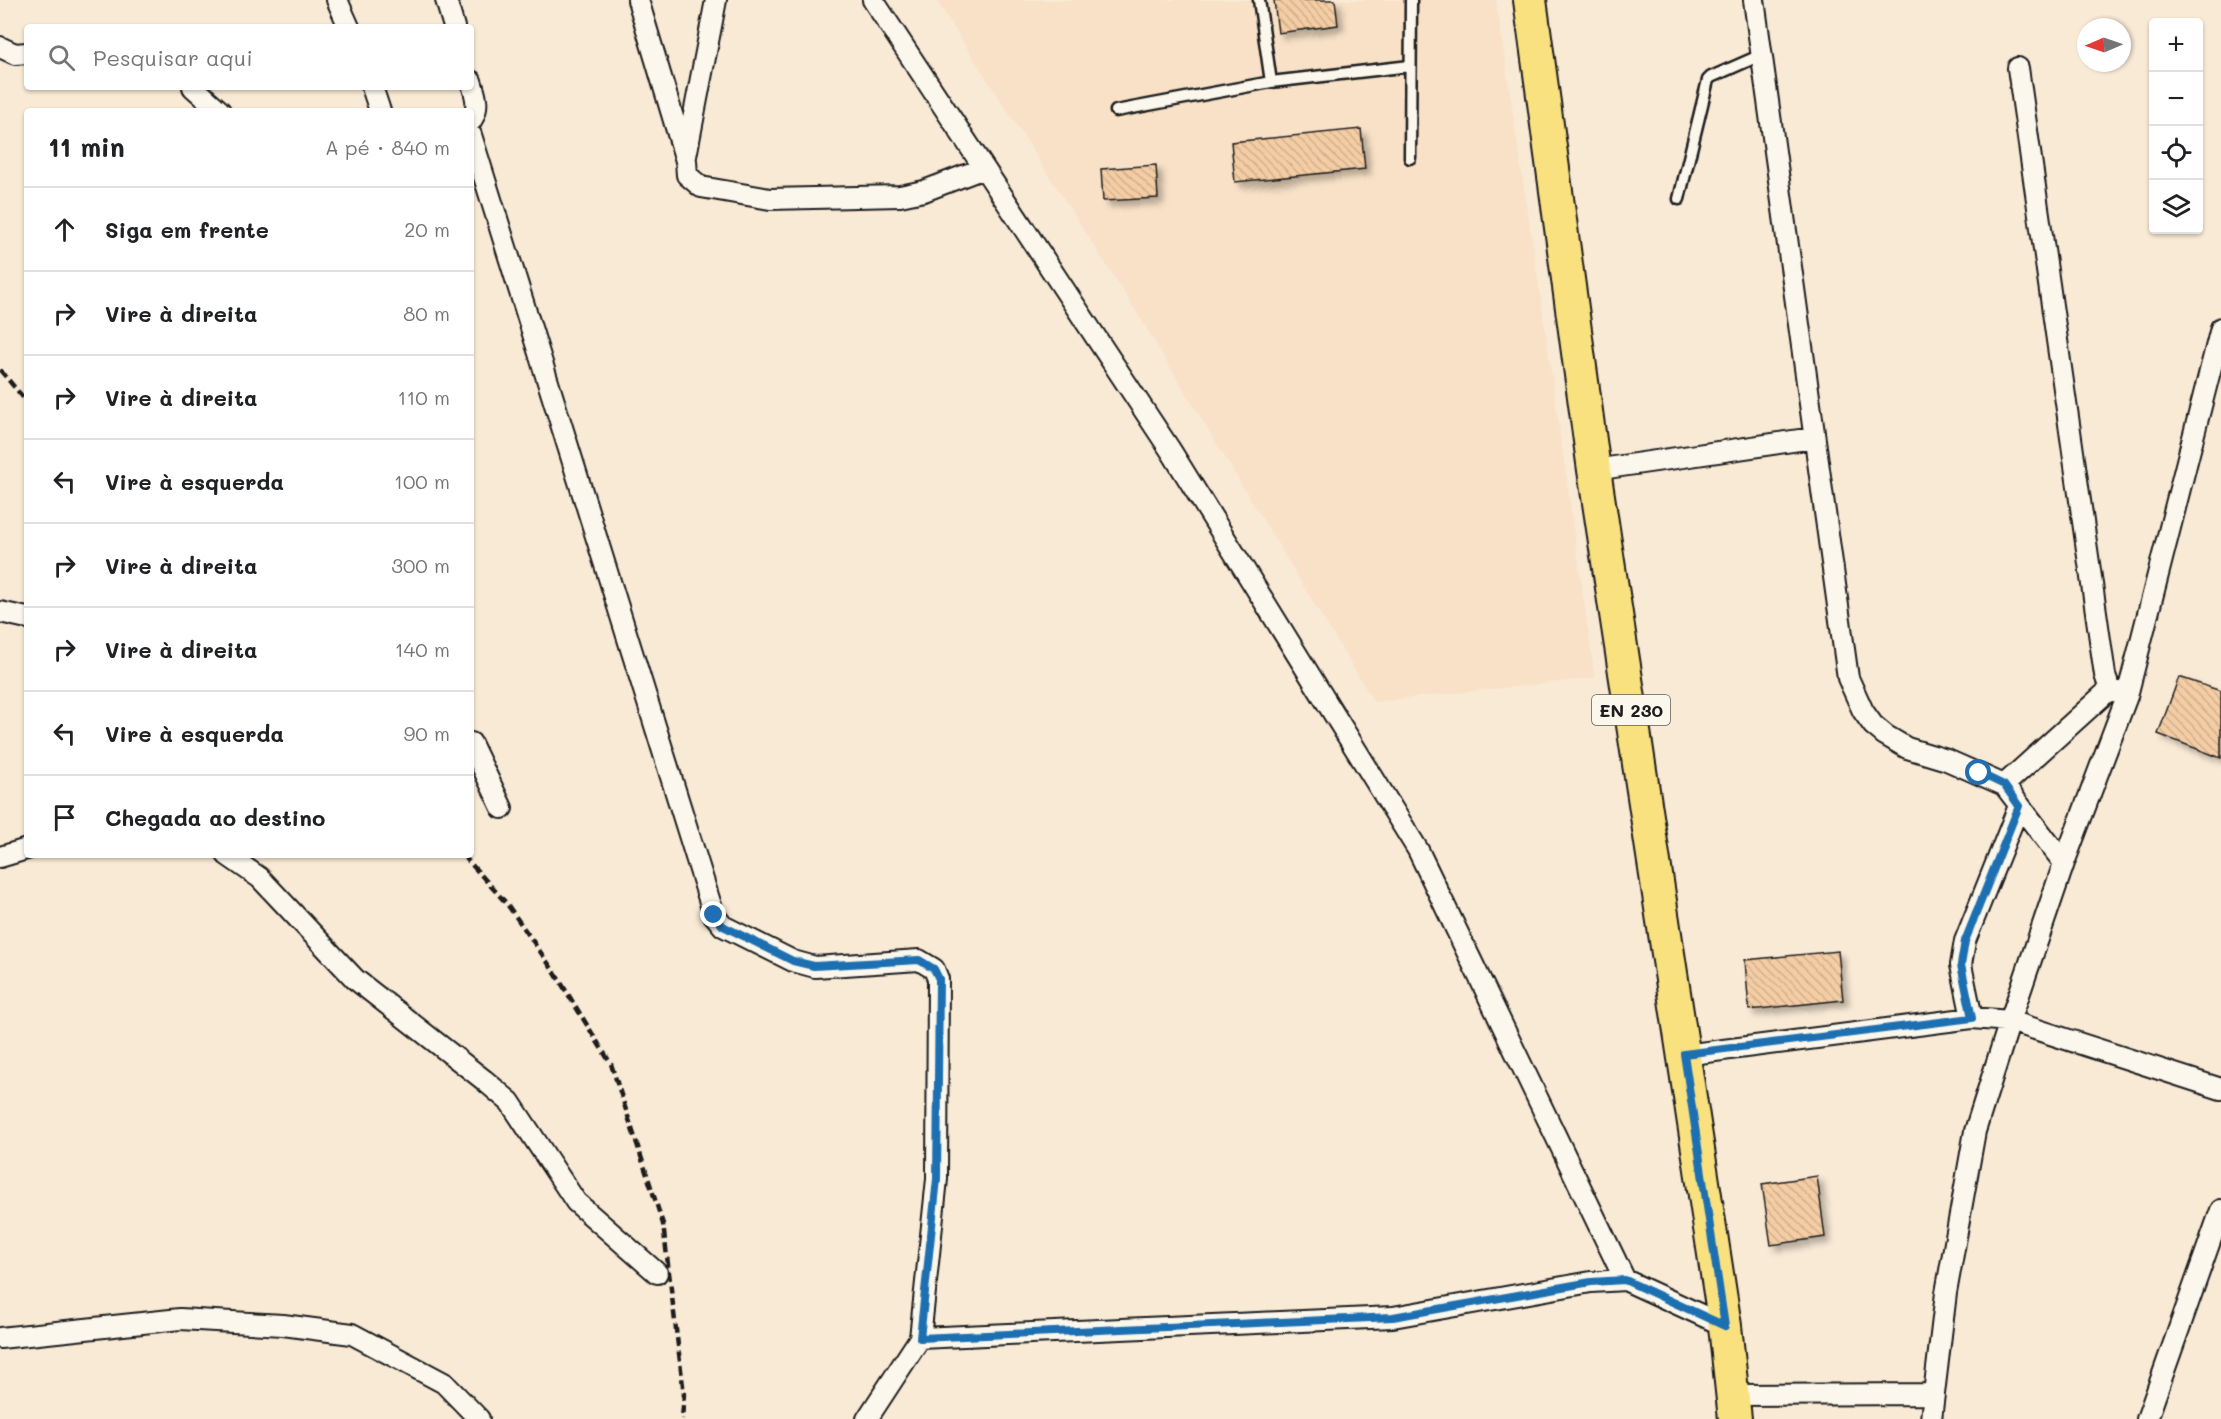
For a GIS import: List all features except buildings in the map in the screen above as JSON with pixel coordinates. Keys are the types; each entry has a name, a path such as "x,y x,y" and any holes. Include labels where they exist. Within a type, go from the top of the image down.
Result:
{"main road":[{"name":"EN 230","path":"1530,0 1594,470 1725,1326 1734,1407"}],"street":[{"path":"337,0 348,24"},
{"path":"446,0 453,24"},
{"path":"638,0 686,160 687,175 701,187 770,199 900,196 924,191 984,168"},
{"path":"686,160 716,0"},
{"path":"873,0 1171,451 1418,850 1625,1280"},
{"path":"1754,0 1848,678 1863,711 1873,725 1907,748 1947,760 2004,785 2064,863"},
{"path":"0,47 15,54 24,53"},
{"path":"2018,68 2105,675 2119,692"},
{"path":"196,90 217,108"},
{"path":"373,90 379,108"},
{"path":"474,90 477,101 474,116"},
{"path":"474,145 714,915 723,926 793,961 814,966 919,960 934,969 939,979 937,1179 920,1338 867,1419"},
{"path":"1931,1419 1946,1293 1975,1131 2119,692 2221,328"},
{"path":"1594,470 1813,438"},
{"path":"0,612 24,617"},
{"path":"2004,785 2119,692"},
{"path":"474,749 502,808"},
{"path":"1972,1018 1961,965 1965,941 2019,806"},
{"path":"0,857 24,850"},
{"path":"231,858 260,878 355,979 510,1102 576,1202 657,1273"},
{"path":"1684,1054 1972,1018 2010,1021 2221,1089"},
{"path":"2147,1419 2221,1210"},
{"path":"920,1338 1393,1317 1591,1282 1625,1280 1725,1326"},
{"path":"0,1338 180,1319 283,1325 352,1334 444,1383 479,1419"},
{"path":"1734,1407 1933,1394"}],"lane":[{"path":"1259,0 1271,82"},
{"path":"1410,158 1411,0"},
{"path":"1679,199 1708,80 1761,55"},
{"path":"1116,111 1271,82 1410,66"}],"shaded area":[{"path":"936,0 1496,0 1595,678 1374,702 1134,308"}],"railway":[{"path":"0,370 24,398"},
{"path":"466,858 507,904 555,973 611,1064 663,1224 684,1394 682,1419"}],"route":[{"path":"714,915 723,926 793,961 814,966 919,960 934,969 939,979 937,1179 920,1338 1393,1317 1591,1282 1625,1280 1725,1326 1684,1054 1972,1018 1961,965 1965,941 2019,806 2004,785 1979,773"}]}
